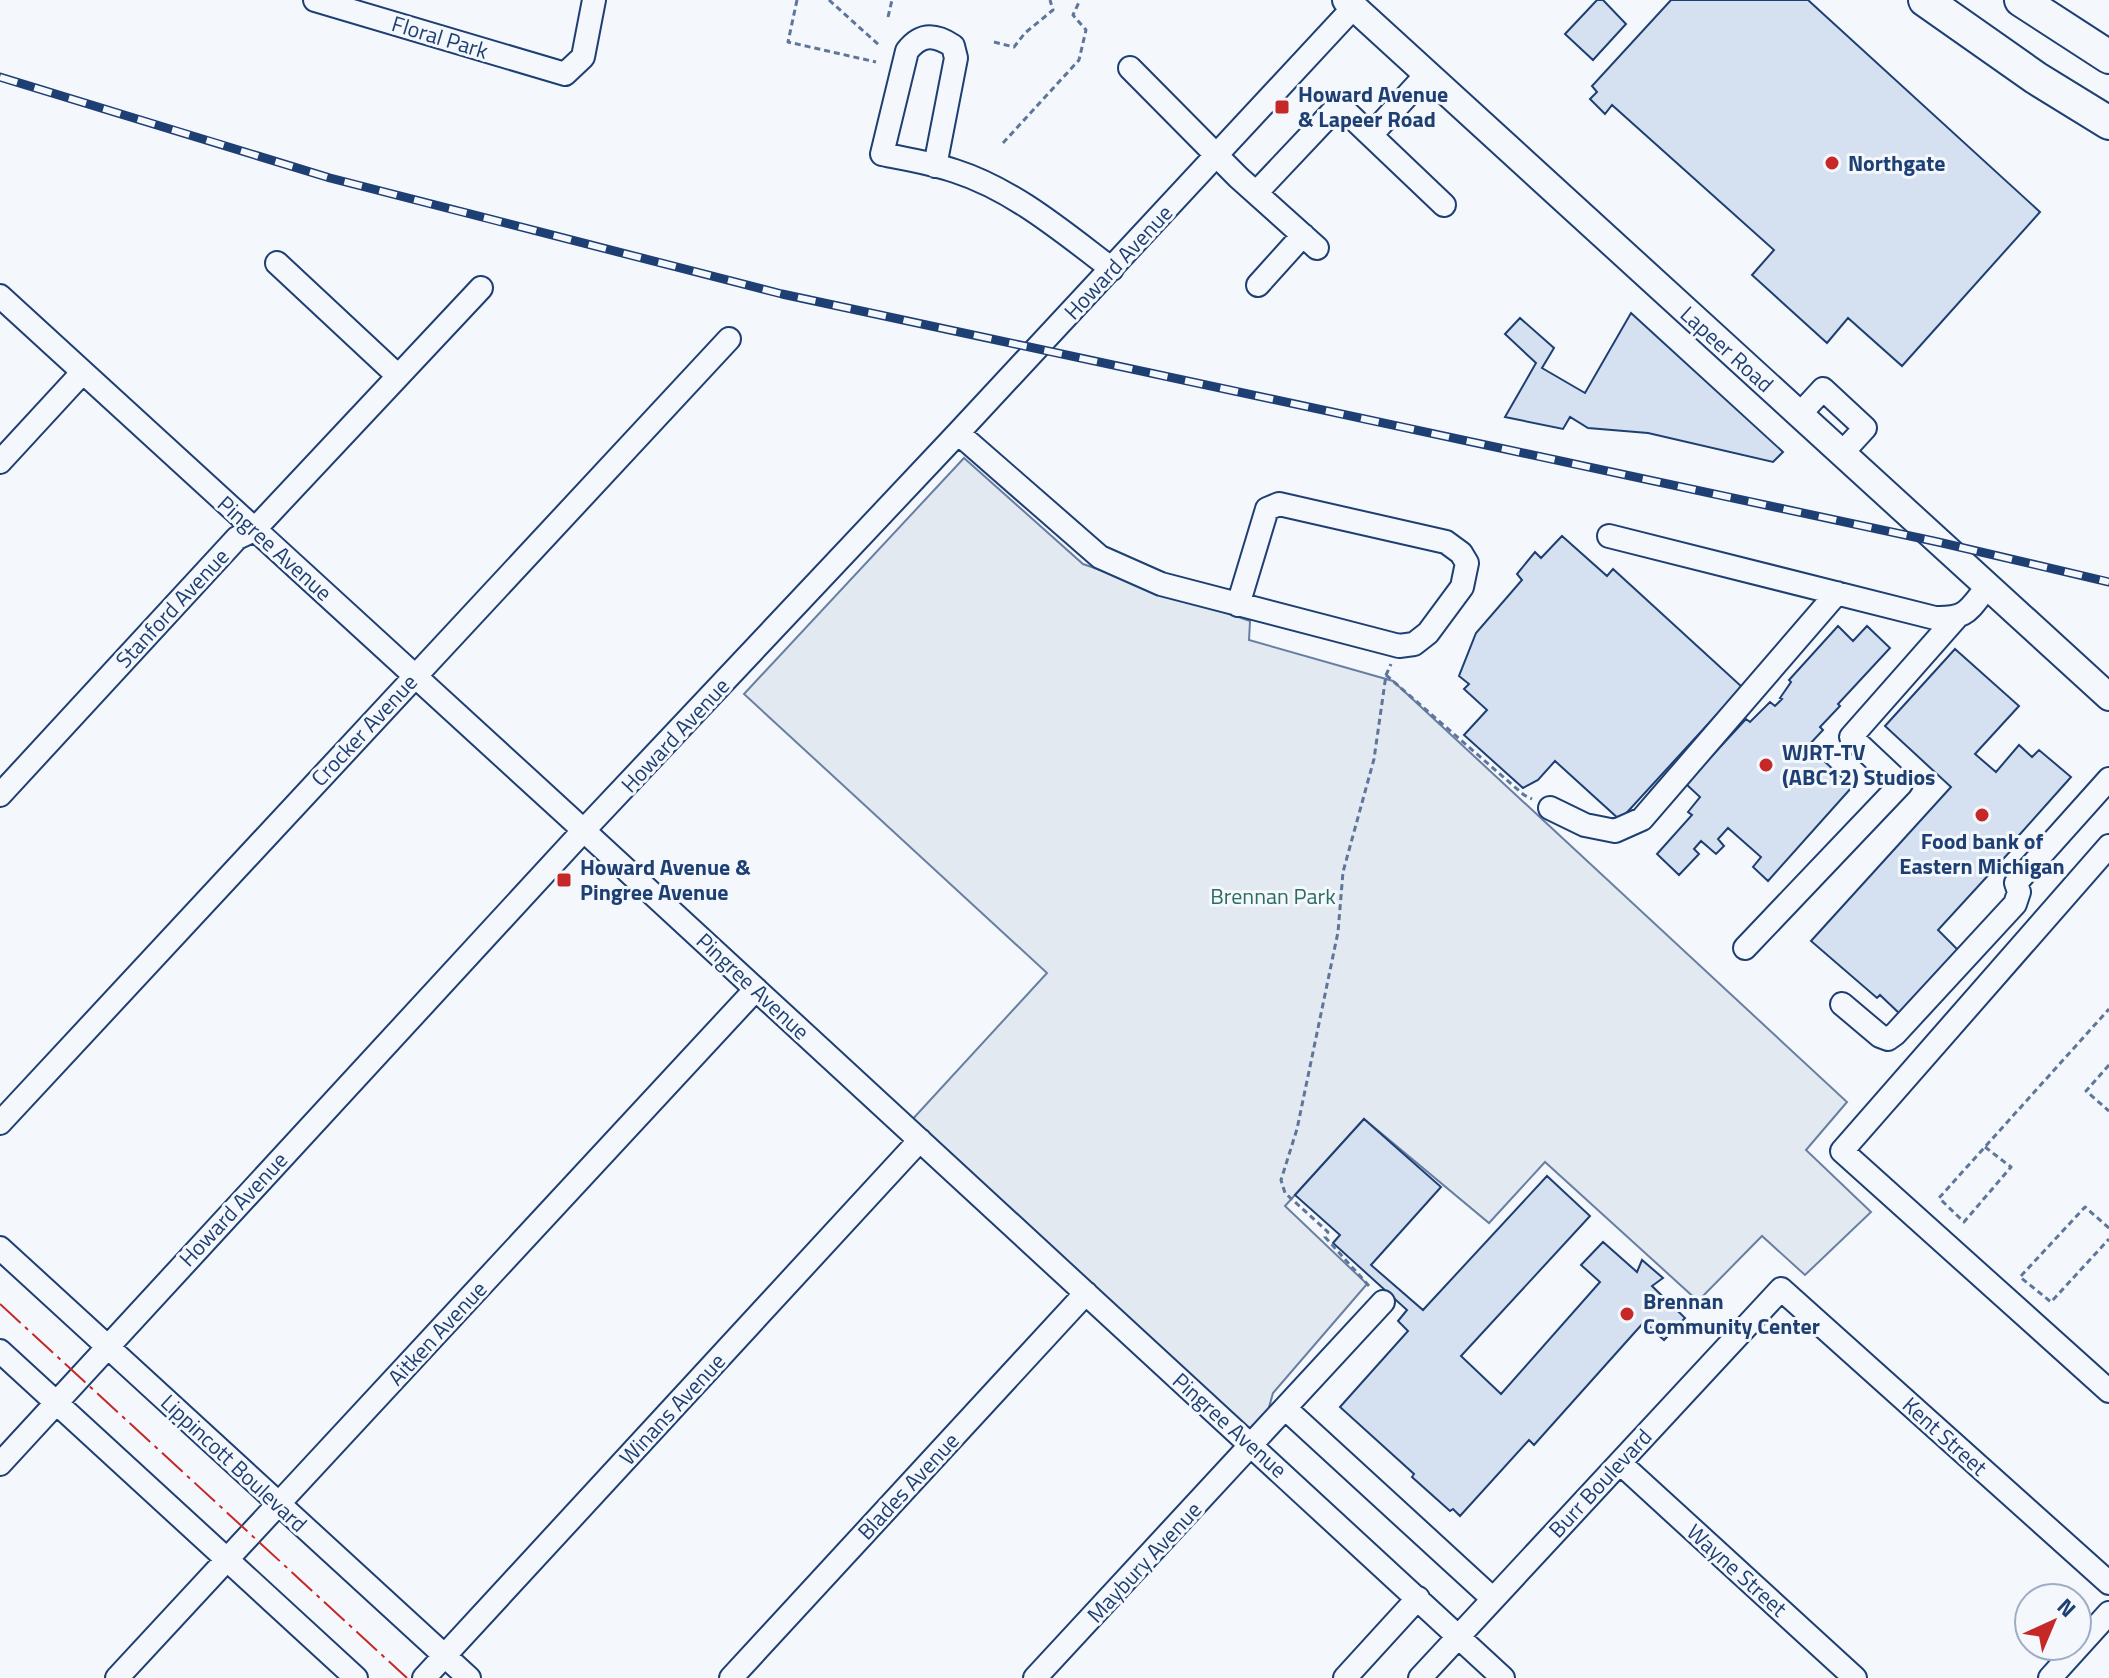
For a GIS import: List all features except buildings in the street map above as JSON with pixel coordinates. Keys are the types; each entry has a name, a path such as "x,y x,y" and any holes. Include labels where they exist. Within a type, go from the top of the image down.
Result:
{"highway":[{"path":"1925,0 2036,78 2109,123"},
{"path":"2021,0 2109,57"}],"main road":[{"name":"Lapeer Road","path":"1350,4 2109,697"}],"street":[{"name":"Floral Park","path":"315,0 565,74 583,57 594,0"},
{"name":"Howard Avenue","path":"0,1464 584,830 1217,156 1350,4"},
{"path":"935,166 956,58 953,46 927,36 915,41 907,51 882,154 955,171 1019,201 1112,269"},
{"path":"1130,68 1217,156 1310,242 1258,285"},
{"path":"1371,135 1426,75"},
{"path":"1256,193 1339,105 1444,205"},
{"path":"277,263 397,375"},
{"name":"Stanford Avenue","path":"0,795 237,538 254,530 481,288"},
{"name":"Pingree Avenue","path":"0,296 1503,1678"},
{"name":"Crocker Avenue","path":"0,1123 729,339"},
{"path":"0,462 82,373"},
{"path":"958,433 1100,557 1161,584 1238,605 1399,646 1414,644 1428,633 1462,587 1467,563 1461,553 1446,542 1279,504 1267,509 1238,605"},
{"path":"1609,536 1935,618 1956,618"},
{"path":"1745,948 1901,784 1851,737 1988,586"},
{"path":"1550,808 1585,825 1615,831 1642,819 1837,593"},
{"path":"1842,1004 1880,1036 1888,1039 1895,1034 2015,904 2019,892 2016,883 2109,779"},
{"path":"2109,846 1842,1151 2109,1391"},
{"name":"Aitken Avenue","path":"117,1678 756,989"},
{"name":"Winans Avenue","path":"424,1678 920,1140"},
{"name":"Lippincott Boulevard","path":"0,1248 469,1678"},
{"name":"Burr Boulevard","path":"1420,1678 1781,1289"},
{"name":"Kent Street","path":"1781,1289 2109,1583"},
{"name":"Blades Avenue","path":"731,1678 1086,1293"},
{"name":"Maybury Avenue","path":"1035,1678 1253,1446 1383,1302"},
{"path":"0,1351 356,1678"},
{"path":"1286,1409 1492,1598"},
{"name":"Wayne Street","path":"1620,1463 1855,1678"},
{"path":"1345,1678 1418,1598"},
{"path":"2050,1678 2109,1613"}],"path":[{"path":"797,0 788,42 876,62"},
{"path":"829,0 880,46"},
{"path":"888,17 892,0"},
{"path":"994,42 1014,47 1025,33 1053,10 1050,0"},
{"path":"1003,143 1079,60 1086,30 1073,15 1080,0"},
{"path":"1383,1302 1325,1237 1328,1232 1285,1193 1281,1180 1297,1129 1338,932 1343,872 1374,759 1386,675 1399,646"},
{"path":"1386,675 1524,795 1550,808"},
{"path":"1985,1147 2011,1167 1964,1222 1939,1198 2109,1009"},
{"path":"2109,1065 2086,1091 2109,1111"},
{"path":"2109,1228 2085,1207 2020,1277 2051,1302 2109,1239"}],"green space":[{"name":"Brennan Park","path":"964,458 1083,564 1250,621 1249,640 1393,681 1847,1102 1806,1150 1871,1212 1805,1275 1762,1236 1698,1301 1545,1162 1489,1223 1364,1119 1285,1206 1367,1284 1273,1393 1266,1418 1251,1434 910,1122 1047,973 744,694"}],"railway":[{"path":"0,77 330,178 782,294 1938,542 2109,582"}],"power":[{"path":"0,1304 407,1678"}],"place":[{"name":"Howard Avenue & Lapeer Road","path":"1282,107"},
{"name":"Northgate","path":"1832,163"},
{"name":"WJRT-TV (ABC12) Studios","path":"1766,765"},
{"name":"Food bank of Eastern Michigan","path":"1982,815"},
{"name":"Howard Avenue & Pingree Avenue","path":"564,880"},
{"name":"Brennan Community Center","path":"1627,1314"}]}
